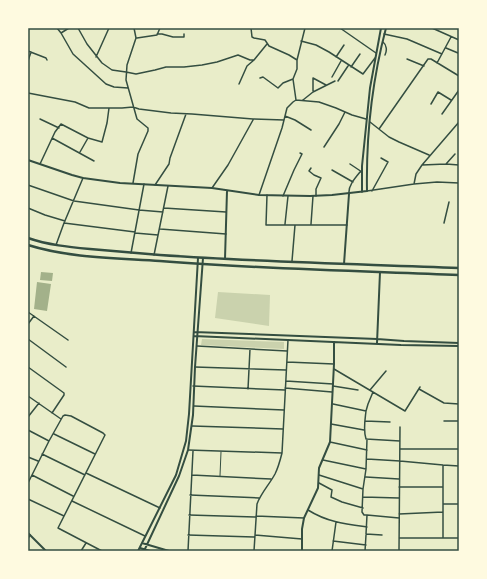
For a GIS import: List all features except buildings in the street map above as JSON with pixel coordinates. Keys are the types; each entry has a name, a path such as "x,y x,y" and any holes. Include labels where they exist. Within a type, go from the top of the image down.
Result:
{"main road":[{"path":"28,238 48,244 96,250 225,260 459,268"},
{"path":"28,244 58,252 198,264 459,275"},
{"path":"96,250 96,256"},
{"path":"253,261 253,267"},
{"path":"404,266 404,273"}],"street":[{"path":"57,28 73,54 106,84 114,87 128,88"},
{"path":"61,33 69,28"},
{"path":"78,28 96,57 112,70 136,74 166,67 184,67 217,62 238,55 254,60"},
{"path":"96,57 109,28"},
{"path":"133,183 138,154 148,131 148,128 137,119 126,80 127,65 136,38 134,28"},
{"path":"136,38 157,36 160,28"},
{"path":"251,28 252,37 265,40 269,46 297,60"},
{"path":"296,100 293,79 297,69 297,60 305,28"},
{"path":"340,28 376,53"},
{"path":"362,192 366,119 381,28"},
{"path":"366,191 366,166 375,80 386,28"},
{"path":"432,28 459,40"},
{"path":"157,34 184,38 184,34"},
{"path":"384,34 408,39 442,54"},
{"path":"437,63 451,37"},
{"path":"301,41 316,45 363,74 375,58"},
{"path":"382,42 386,45 385,55"},
{"path":"240,84 247,66 267,44"},
{"path":"336,57 344,45"},
{"path":"446,48 458,53"},
{"path":"28,51 46,58 47,60"},
{"path":"28,61 31,52"},
{"path":"338,81 360,54"},
{"path":"407,58 424,66"},
{"path":"379,129 430,59 459,76"},
{"path":"332,77 342,61"},
{"path":"260,78 263,77 278,88 286,81 293,79"},
{"path":"313,92 313,78 326,85"},
{"path":"303,100 313,92 335,81"},
{"path":"442,114 459,90"},
{"path":"431,104 438,92 451,100"},
{"path":"28,93 74,102 89,108 133,107 171,113 284,120"},
{"path":"259,195 285,116 289,106 296,100 328,105 366,119"},
{"path":"40,164 55,132 61,124 88,138 102,142 109,108"},
{"path":"324,147 345,112"},
{"path":"155,185 169,164 186,114"},
{"path":"285,116 295,120 311,130"},
{"path":"40,119 59,128"},
{"path":"212,188 228,165 253,119"},
{"path":"370,122 389,137 430,155"},
{"path":"414,184 416,174 422,165 459,122"},
{"path":"52,138 94,160"},
{"path":"80,153 88,138"},
{"path":"284,196 302,154 300,153"},
{"path":"446,164 455,154"},
{"path":"372,190 388,162 381,158"},
{"path":"28,160 83,178 155,185 212,188 259,195 314,196 349,194 414,184 437,182 459,183"},
{"path":"350,164 362,172"},
{"path":"422,165 459,165"},
{"path":"311,168 309,171 321,178 314,196 312,224"},
{"path":"332,170 353,182"},
{"path":"344,264 349,189 360,172 362,172"},
{"path":"56,245 83,178"},
{"path":"131,253 144,184"},
{"path":"28,186 74,202 163,212"},
{"path":"154,255 168,186"},
{"path":"225,260 227,191"},
{"path":"266,195 266,225 347,225"},
{"path":"285,224 288,196"},
{"path":"444,223 449,202"},
{"path":"28,208 64,222 158,235"},
{"path":"164,208 226,212"},
{"path":"292,263 295,224"},
{"path":"159,229 226,234"},
{"path":"150,551 139,550 176,475 184,450 188,425 198,258"},
{"path":"144,550 180,476 188,450 194,406 196,346 203,258"},
{"path":"377,343 380,272"},
{"path":"28,312 68,340"},
{"path":"28,324 34,316"},
{"path":"194,332 459,343"},
{"path":"254,551 257,504 259,498 272,479 279,465 282,453 288,335"},
{"path":"194,336 459,346"},
{"path":"28,339 66,367"},
{"path":"302,551 304,518 318,488 319,468 330,442 334,342"},
{"path":"196,346 287,351"},
{"path":"248,389 250,349"},
{"path":"286,362 334,364"},
{"path":"28,367 64,393 52,413"},
{"path":"195,367 286,370"},
{"path":"334,369 405,411 419,388 444,403 459,404"},
{"path":"370,390 386,371"},
{"path":"286,381 333,385 358,390"},
{"path":"190,386 332,392"},
{"path":"373,392 366,411 364,430 365,438 367,440 367,459 366,477 363,488 363,514 399,518"},
{"path":"28,396 62,419"},
{"path":"28,417 39,403"},
{"path":"332,404 366,411"},
{"path":"194,406 284,410"},
{"path":"28,483 48,441 63,416 71,416 103,433 105,435 58,528 102,551"},
{"path":"365,421 390,422"},
{"path":"444,421 459,421"},
{"path":"331,424 364,430"},
{"path":"192,426 283,429"},
{"path":"399,551 400,427"},
{"path":"28,430 48,441"},
{"path":"53,433 95,454"},
{"path":"367,440 400,441"},
{"path":"330,442 367,450"},
{"path":"400,449 459,449"},
{"path":"184,450 282,453"},
{"path":"188,551 193,451"},
{"path":"220,476 221,451"},
{"path":"42,454 160,508"},
{"path":"28,457 38,461"},
{"path":"322,459 366,470"},
{"path":"367,459 459,466"},
{"path":"443,465 443,538"},
{"path":"32,475 74,496"},
{"path":"192,475 272,479"},
{"path":"318,475 363,488"},
{"path":"366,477 399,479"},
{"path":"318,483 332,490 331,497 363,508"},
{"path":"399,487 443,487"},
{"path":"190,495 259,498"},
{"path":"363,497 399,498"},
{"path":"28,499 64,516"},
{"path":"72,501 146,536"},
{"path":"443,504 459,504"},
{"path":"307,510 322,518 336,522 367,527"},
{"path":"399,514 443,512"},
{"path":"190,515 304,518"},
{"path":"365,551 367,515"},
{"path":"332,551 336,522"},
{"path":"28,533 46,551"},
{"path":"366,534 382,535"},
{"path":"28,539 30,535"},
{"path":"188,535 255,536 302,539"},
{"path":"399,538 459,538"},
{"path":"333,542 366,545"},
{"path":"81,551 86,543"},
{"path":"142,543 169,551"}],"shaded area":[{"path":"41,272 53,273 52,281 40,280"},
{"path":"37,282 51,284 47,311 34,309"},
{"path":"218,292 270,295 269,326 215,318"},
{"path":"202,339 284,342 284,349 201,345"}]}
